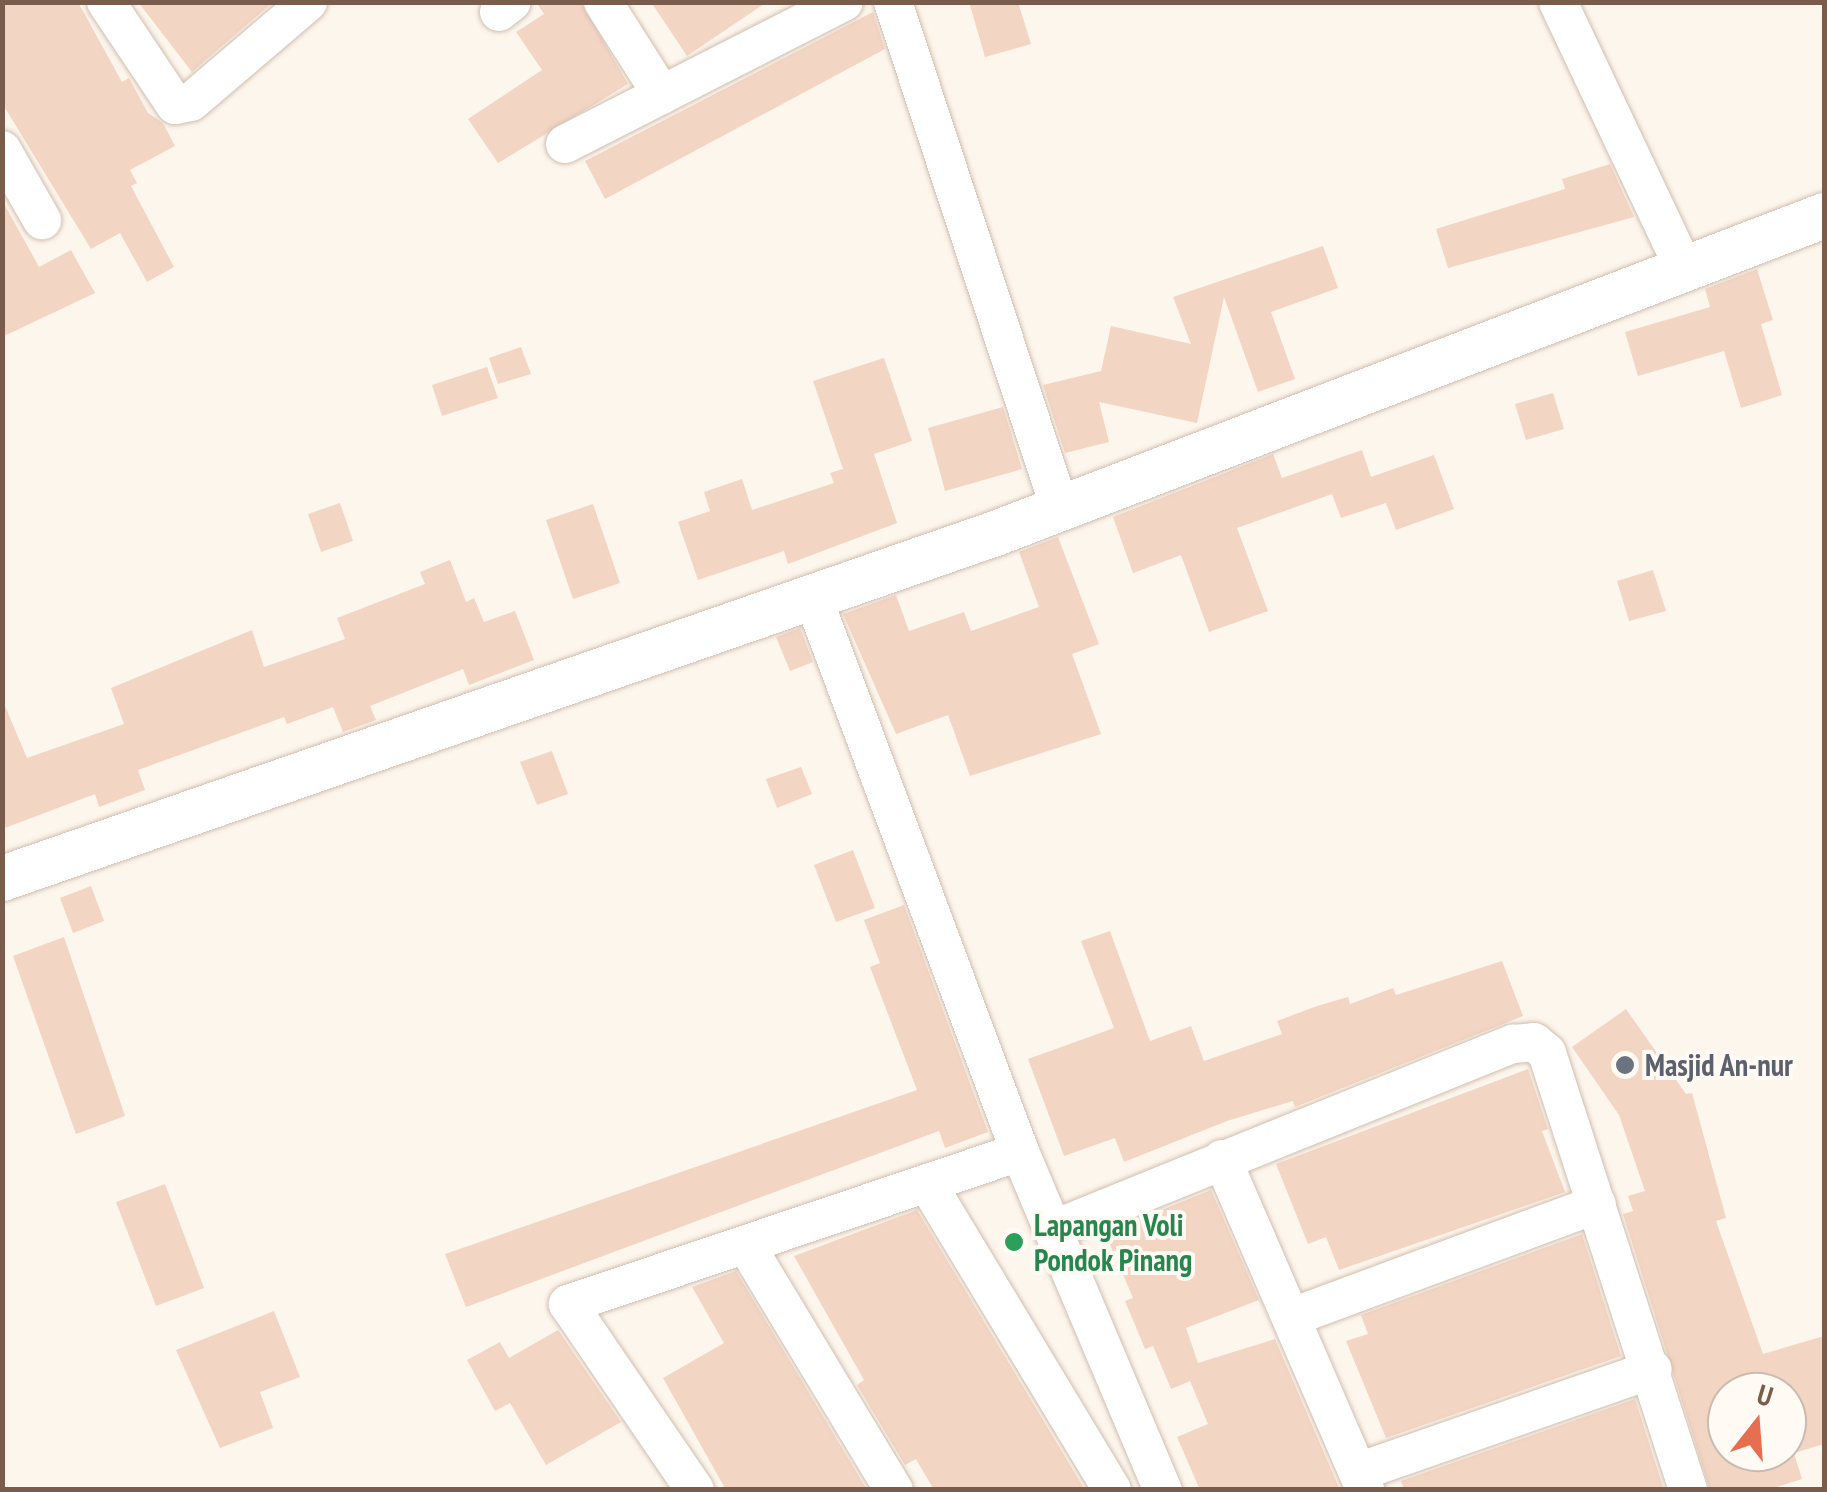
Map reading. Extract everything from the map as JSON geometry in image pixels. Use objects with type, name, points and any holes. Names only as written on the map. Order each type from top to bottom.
[{"type":"street","points":[[106,2],[175,105],[192,102],[308,2]]},
{"type":"street","points":[[603,2],[662,95]]},
{"type":"street","points":[[565,144],[662,95],[784,15],[844,2]]},
{"type":"street","points":[[893,2],[1060,509]]},
{"type":"street","points":[[1558,2],[1683,267]]},
{"type":"street","points":[[2,150],[42,220]]},
{"type":"street","points":[[2,878],[1060,509],[1824,215]]},
{"type":"street","points":[[812,595],[1020,1152],[1163,1490]]},
{"type":"street","points":[[1054,1229],[1222,1158],[1513,1044],[1534,1042],[1548,1053],[1653,1369],[1688,1490]]},
{"type":"street","points":[[695,1490],[568,1304],[1020,1152]]},
{"type":"street","points":[[1222,1158],[1362,1481],[1653,1369]]},
{"type":"street","points":[[928,1184],[1112,1490]]},
{"type":"street","points":[[1292,1317],[1598,1204]]},
{"type":"street","points":[[746,1245],[894,1490]]},
{"type":"building","points":[[2,2],[78,2],[122,82],[129,78],[148,113],[163,123],[175,146],[130,170],[137,183],[131,186],[174,267],[147,282],[120,233],[91,249],[2,103]]},
{"type":"building","points":[[138,2],[273,2],[192,72]]},
{"type":"building","points":[[536,2],[581,2],[628,84],[498,163],[468,119],[542,70],[516,32],[544,14]]},
{"type":"building","points":[[651,2],[767,2],[687,56]]},
{"type":"building","points":[[969,2],[1018,2],[1031,44],[985,57]]},
{"type":"building","points":[[873,12],[885,49],[605,199],[585,161]]},
{"type":"building","points":[[1610,164],[1634,217],[1448,268],[1436,229],[1565,189],[1562,179]]},
{"type":"building","points":[[2,200],[39,267],[71,250],[95,293],[2,337]]},
{"type":"building","points":[[1323,246],[1338,288],[1271,312],[1295,379],[1258,392],[1224,297],[1197,423],[1099,402],[1109,442],[1065,453],[1043,385],[1101,371],[1111,326],[1191,344],[1173,297]]},
{"type":"building","points":[[1757,269],[1773,320],[1761,324],[1782,395],[1741,408],[1724,351],[1638,376],[1625,332],[1710,307],[1705,289]]},
{"type":"building","points":[[521,347],[531,374],[498,384],[489,358]]},
{"type":"building","points":[[884,358],[912,441],[874,454],[897,523],[788,564],[784,551],[698,580],[678,522],[710,511],[704,492],[742,479],[752,510],[834,483],[830,473],[843,469],[813,381]]},
{"type":"building","points":[[487,367],[498,398],[442,416],[432,385]]},
{"type":"building","points":[[1553,393],[1564,429],[1526,440],[1515,404]]},
{"type":"building","points":[[1003,407],[1022,469],[945,491],[928,428]]},
{"type":"building","points":[[1362,450],[1371,477],[1434,455],[1454,509],[1396,530],[1386,503],[1341,518],[1332,494],[1237,528],[1268,611],[1209,632],[1181,555],[1133,573],[1113,517],[1273,454],[1282,478]]},
{"type":"building","points":[[340,503],[353,541],[321,552],[308,514]]},
{"type":"building","points":[[593,504],[620,583],[573,599],[546,520]]},
{"type":"building","points":[[1058,537],[1099,644],[1072,654],[1101,734],[970,776],[948,715],[896,734],[843,614],[896,595],[909,631],[964,612],[971,631],[1039,607],[1019,552]]},
{"type":"building","points":[[450,560],[466,602],[474,598],[484,622],[515,611],[534,660],[469,685],[463,669],[370,706],[376,720],[343,732],[333,707],[287,724],[284,717],[138,770],[145,790],[99,807],[95,794],[2,829],[2,699],[27,758],[124,724],[111,688],[252,630],[264,667],[345,639],[337,618],[425,584],[420,572]]},
{"type":"building","points":[[1653,570],[1666,611],[1629,621],[1617,581]]},
{"type":"building","points":[[800,628],[813,662],[790,671],[776,637]]},
{"type":"building","points":[[552,751],[568,794],[537,805],[520,762]]},
{"type":"building","points":[[801,767],[812,794],[777,808],[766,779]]},
{"type":"building","points":[[853,850],[875,908],[836,922],[814,865]]},
{"type":"building","points":[[91,886],[104,921],[73,933],[60,898]]},
{"type":"building","points":[[904,905],[988,1132],[945,1148],[939,1131],[466,1307],[445,1254],[917,1090],[870,967],[880,963],[864,920]]},
{"type":"building","points":[[1110,931],[1150,1041],[1191,1026],[1204,1061],[1282,1034],[1277,1021],[1317,1006],[1348,997],[1350,1004],[1393,988],[1396,995],[1502,961],[1523,1016],[1295,1107],[1293,1101],[1227,1121],[1124,1162],[1115,1138],[1064,1156],[1028,1059],[1114,1028],[1081,941]]},
{"type":"building","points":[[64,937],[125,1116],[76,1134],[13,956]]},
{"type":"building","points":[[1626,1009],[1686,1094],[1692,1093],[1726,1218],[1716,1221],[1763,1354],[1824,1336],[1824,1444],[1807,1449],[1807,1372],[1707,1372],[1707,1472],[1800,1472],[1802,1479],[1767,1490],[1710,1490],[1623,1214],[1633,1211],[1628,1196],[1645,1191],[1619,1115],[1572,1047]]},
{"type":"building","points":[[1528,1069],[1548,1129],[1542,1131],[1565,1192],[1339,1270],[1326,1237],[1308,1244],[1276,1164]]},
{"type":"building","points":[[165,1184],[204,1288],[156,1306],[116,1202]]},
{"type":"building","points":[[1211,1190],[1259,1300],[1186,1328],[1198,1363],[1275,1339],[1340,1490],[1200,1490],[1177,1437],[1208,1424],[1190,1381],[1171,1389],[1153,1346],[1145,1349],[1125,1301],[1133,1298],[1105,1233]]},
{"type":"building","points":[[917,1210],[1085,1490],[934,1490],[916,1459],[905,1465],[857,1385],[864,1380],[794,1256]]},
{"type":"building","points":[[1582,1234],[1621,1356],[1386,1438],[1346,1341],[1368,1334],[1361,1315]]},
{"type":"building","points":[[736,1271],[866,1488],[726,1490],[663,1378],[724,1343],[692,1287]]},
{"type":"building","points":[[274,1311],[300,1377],[260,1392],[273,1428],[220,1448],[176,1350]]},
{"type":"building","points":[[558,1330],[621,1422],[546,1465],[510,1403],[495,1411],[467,1360],[500,1342],[509,1358]]},
{"type":"building","points":[[1635,1399],[1664,1490],[1404,1490],[1401,1481]]},
{"type":"place","name":"Masjid An-nur","points":[[1625,1065]]},
{"type":"place","name":"Lapangan Voli Pondok Pinang","points":[[1014,1242]]}]
